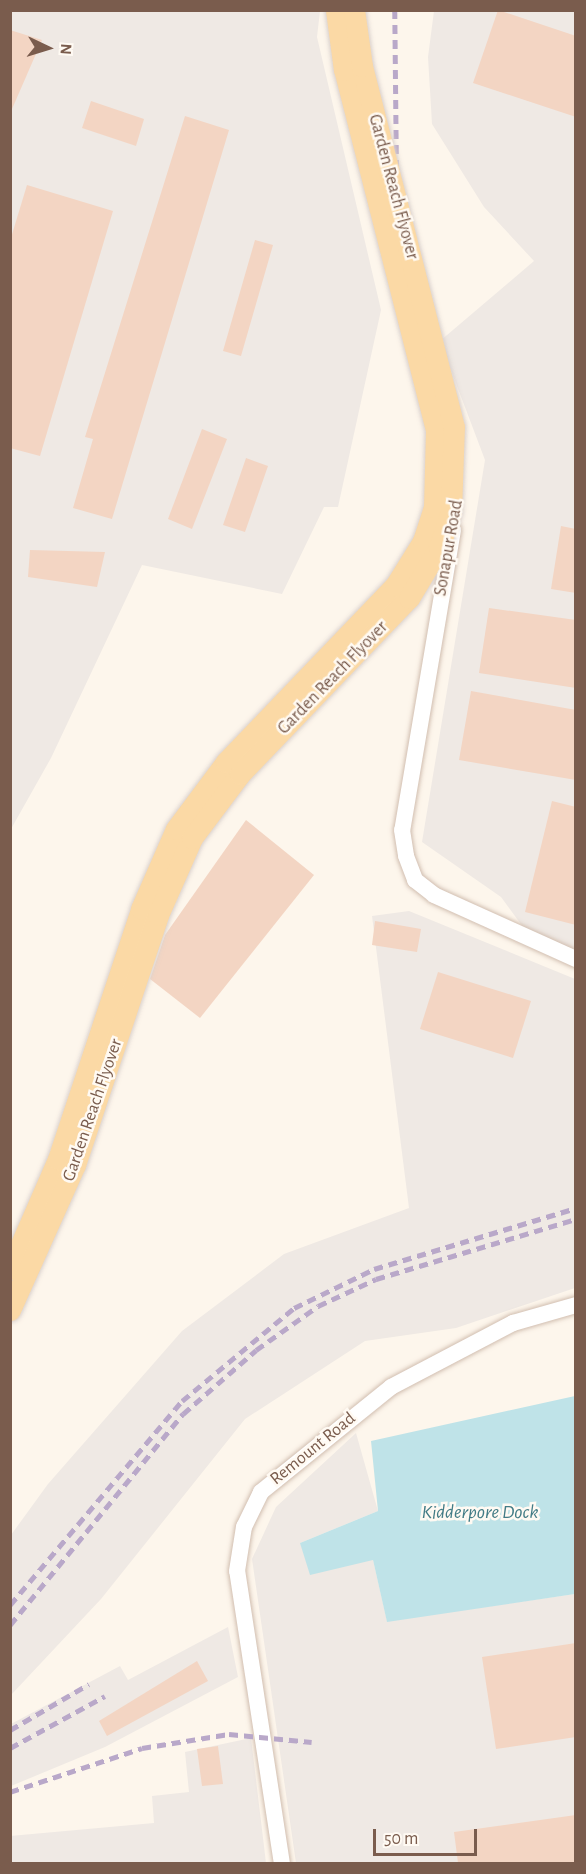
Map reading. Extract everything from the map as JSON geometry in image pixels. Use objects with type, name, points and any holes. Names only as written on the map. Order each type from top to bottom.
[{"type":"main road","name":"Garden Reach Flyover","points":[[10,1269],[58,1159],[141,909],[176,829],[226,762],[395,586],[419,549],[434,507],[436,430],[344,70],[339,10]]},
{"type":"main road","name":"Garden Reach Flyover","points":[[10,1310],[57,1212],[158,915],[192,838],[240,774],[409,598],[431,565],[452,511],[454,427],[362,66],[354,10]]},
{"type":"street","name":"Sonapur Road","points":[[339,10],[381,197],[455,452],[459,494],[402,830],[406,856],[415,880],[434,895],[576,959]]},
{"type":"street","name":"Remount Road","points":[[282,1863],[237,1571],[244,1527],[261,1492],[391,1387],[513,1323],[576,1305]]},
{"type":"shaded area","points":[[11,11],[320,11],[317,37],[381,310],[338,507],[324,507],[282,594],[142,565],[51,758],[11,829]]},
{"type":"shaded area","points":[[434,11],[575,11],[575,950],[528,934],[501,897],[422,842],[485,460],[440,341],[534,261],[484,207],[432,124],[428,57]]},
{"type":"shaded area","points":[[409,911],[575,979],[575,1288],[456,1328],[365,1341],[245,1419],[101,1599],[11,1695],[11,1535],[48,1484],[182,1331],[284,1254],[409,1208],[372,916]]},
{"type":"shaded area","points":[[356,1433],[378,1511],[300,1543],[373,1560],[387,1621],[575,1594],[575,1863],[296,1863],[252,1559],[276,1507]]},
{"type":"shaded area","points":[[228,1627],[238,1677],[105,1747],[11,1786],[11,1724],[120,1666],[128,1680]]},
{"type":"shaded area","points":[[251,1738],[266,1863],[11,1863],[10,1836],[154,1823],[152,1796],[189,1792],[185,1752]]},
{"type":"water","name":"Kidderpore Dock","points":[[575,1396],[575,1594],[387,1622],[373,1560],[310,1575],[300,1543],[378,1511],[371,1441]]},
{"type":"building","points":[[498,10],[576,36],[576,117],[473,83]]},
{"type":"building","points":[[10,30],[42,40],[12,109],[10,108]]},
{"type":"building","points":[[91,101],[144,119],[136,146],[82,128]]},
{"type":"building","points":[[185,116],[229,130],[112,519],[73,508],[93,439],[85,437]]},
{"type":"building","points":[[27,185],[113,211],[40,456],[10,448],[10,241]]},
{"type":"building","points":[[255,240],[273,245],[241,356],[223,351]]},
{"type":"building","points":[[202,429],[227,439],[192,529],[168,519]]},
{"type":"building","points":[[246,458],[268,466],[245,532],[223,525]]},
{"type":"building","points":[[561,526],[576,529],[576,593],[551,589]]},
{"type":"building","points":[[30,550],[105,552],[97,587],[28,577]]},
{"type":"building","points":[[489,608],[576,620],[576,688],[479,673]]},
{"type":"building","points":[[471,691],[576,710],[576,780],[459,760]]},
{"type":"building","points":[[552,801],[576,807],[576,925],[525,912]]},
{"type":"building","points":[[246,820],[314,875],[200,1018],[150,979],[165,935]]},
{"type":"building","points":[[375,921],[421,929],[417,952],[372,945]]},
{"type":"building","points":[[438,972],[531,1001],[513,1058],[420,1029]]},
{"type":"building","points":[[576,1643],[576,1737],[496,1749],[482,1657]]},
{"type":"building","points":[[197,1661],[208,1681],[107,1736],[99,1721]]},
{"type":"building","points":[[218,1746],[223,1784],[202,1786],[197,1749]]},
{"type":"building","points":[[576,1815],[576,1863],[458,1863],[454,1832]]},
{"type":"railway","points":[[395,10],[398,299]]},
{"type":"railway","points":[[10,1605],[182,1401],[294,1308],[374,1269],[576,1208]]},
{"type":"railway","points":[[10,1625],[183,1414],[256,1350],[318,1306],[376,1279],[576,1219]]},
{"type":"railway","points":[[10,1730],[89,1684]]},
{"type":"railway","points":[[10,1748],[105,1696]]},
{"type":"railway","points":[[10,1792],[142,1748],[229,1734],[312,1742]]}]
